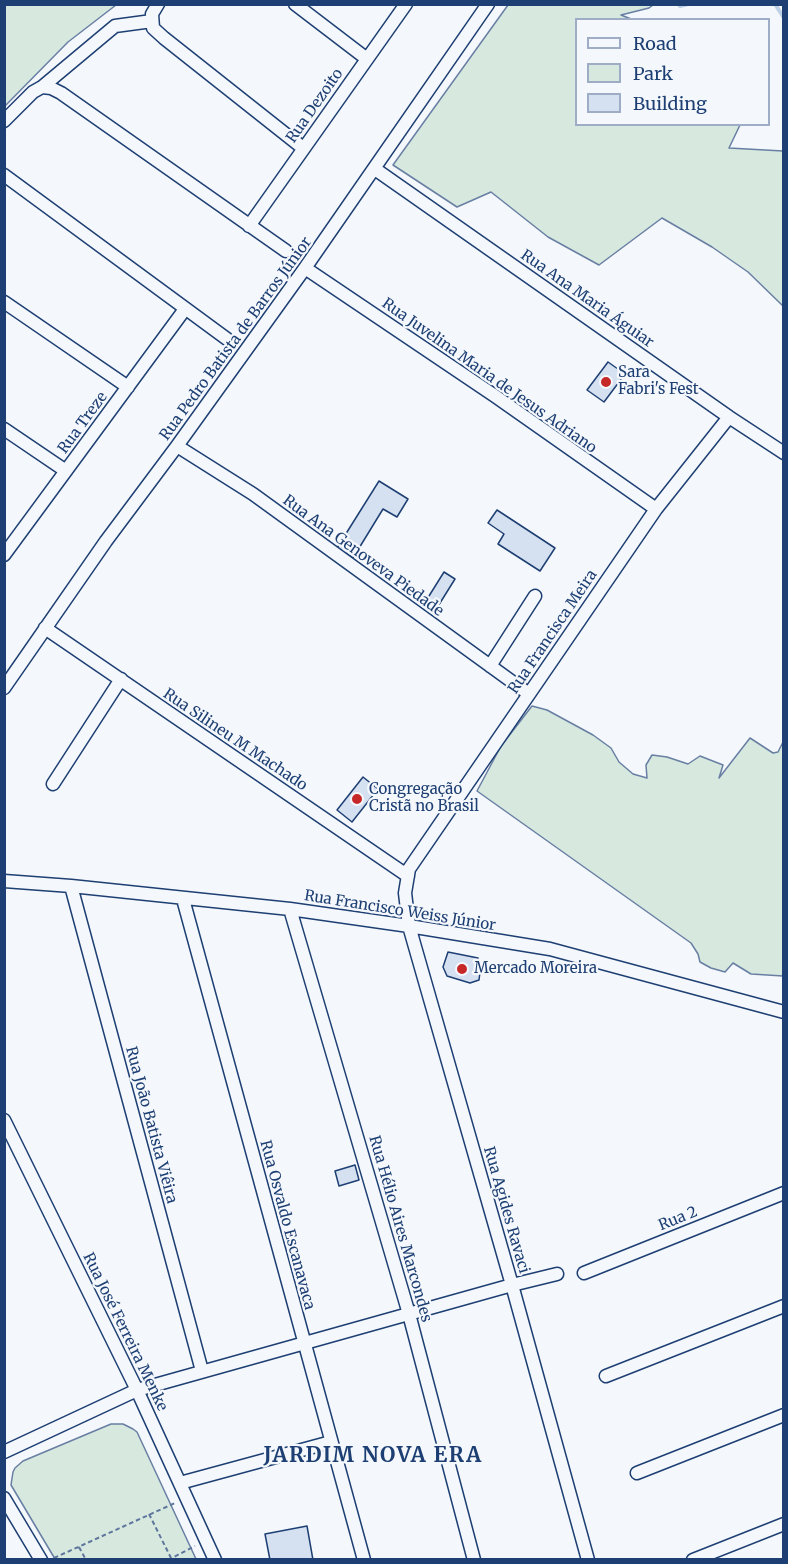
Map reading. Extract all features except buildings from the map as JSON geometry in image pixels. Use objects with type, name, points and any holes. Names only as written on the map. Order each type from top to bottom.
[{"type":"street","points":[[158,4],[152,14],[153,28],[303,148]]},
{"type":"street","points":[[295,4],[367,59]]},
{"type":"street","name":"Rua Dezoito","points":[[249,226],[406,4]]},
{"type":"street","name":"Rua Pedro Batista de Barros Júnior","points":[[4,688],[106,541],[305,268],[488,4]]},
{"type":"street","points":[[4,121],[33,92],[115,26],[152,21]]},
{"type":"street","points":[[42,87],[61,93],[286,251]]},
{"type":"street","name":"Rua Ana Maria Águiar","points":[[375,169],[783,453]]},
{"type":"street","points":[[4,175],[227,339]]},
{"type":"street","name":"Rua Juvelina Maria de Jesus Adriano","points":[[305,268],[495,396],[656,509]]},
{"type":"street","points":[[4,302],[128,387]]},
{"type":"street","name":"Rua Treze","points":[[4,555],[185,309]]},
{"type":"street","name":"Rua Francisca Meira","points":[[408,872],[656,509],[729,417]]},
{"type":"street","points":[[4,429],[66,471]]},
{"type":"street","name":"Rua Ana Genoveva Piedade","points":[[177,446],[254,494],[529,694]]},
{"type":"street","points":[[490,666],[535,596]]},
{"type":"street","name":"Rua Silineu M Machado","points":[[45,628],[408,872]]},
{"type":"street","points":[[53,784],[121,679]]},
{"type":"street","name":"Rua Agides Ravaci","points":[[408,872],[405,892],[409,926],[588,1560]]},
{"type":"street","name":"Rua Francisco Weiss Júnior","points":[[4,881],[290,909],[550,949],[783,1012]]},
{"type":"street","name":"Rua João Batista Viêira","points":[[71,886],[202,1371]]},
{"type":"street","name":"Rua Osvaldo Escanavaca","points":[[183,899],[364,1560]]},
{"type":"street","name":"Rua Hélio Aires Marcondes","points":[[290,909],[409,1314],[474,1560]]},
{"type":"street","name":"Rua José Ferreira Menke","points":[[4,1120],[137,1390],[215,1560]]},
{"type":"street","name":"Rua 2","points":[[584,1273],[783,1193]]},
{"type":"street","points":[[4,1452],[137,1390],[557,1274]]},
{"type":"street","points":[[606,1376],[783,1306]]},
{"type":"street","points":[[637,1473],[783,1415]]},
{"type":"street","points":[[180,1483],[331,1443]]},
{"type":"street","points":[[4,1498],[41,1560]]},
{"type":"street","points":[[693,1560],[783,1524]]},
{"type":"path","points":[[52,1560],[186,1497]]},
{"type":"path","points":[[149,1514],[169,1559],[206,1541]]},
{"type":"path","points":[[79,1547],[86,1560]]},
{"type":"green space","points":[[5,4],[116,5],[68,42],[5,106]]},
{"type":"green space","points":[[508,5],[653,5],[621,15],[628,18],[575,18],[575,126],[740,126],[729,148],[783,151],[783,306],[748,272],[712,247],[662,218],[599,265],[548,237],[491,192],[457,207],[393,165]]},
{"type":"green space","points":[[532,706],[547,710],[593,735],[611,748],[619,762],[633,774],[647,778],[646,765],[652,755],[688,764],[700,756],[723,765],[719,778],[750,738],[773,753],[778,752],[783,742],[783,976],[751,974],[733,963],[725,972],[700,962],[691,943],[477,791],[501,746]]},
{"type":"green space","points":[[111,1424],[123,1424],[137,1432],[196,1559],[55,1559],[11,1485],[13,1472],[23,1461]]},
{"type":"waterway","points":[[679,4],[680,6],[688,4]]},
{"type":"waterway","points":[[775,4],[784,18]]},
{"type":"place","name":"Sara Fabri's Fest","points":[[606,382]]},
{"type":"place","name":"Congregação Cristã no Brasil","points":[[357,799]]},
{"type":"place","name":"Mercado Moreira","points":[[462,969]]},
{"type":"district","name":"JARDIM NOVA ERA","points":[[373,1456]]}]
